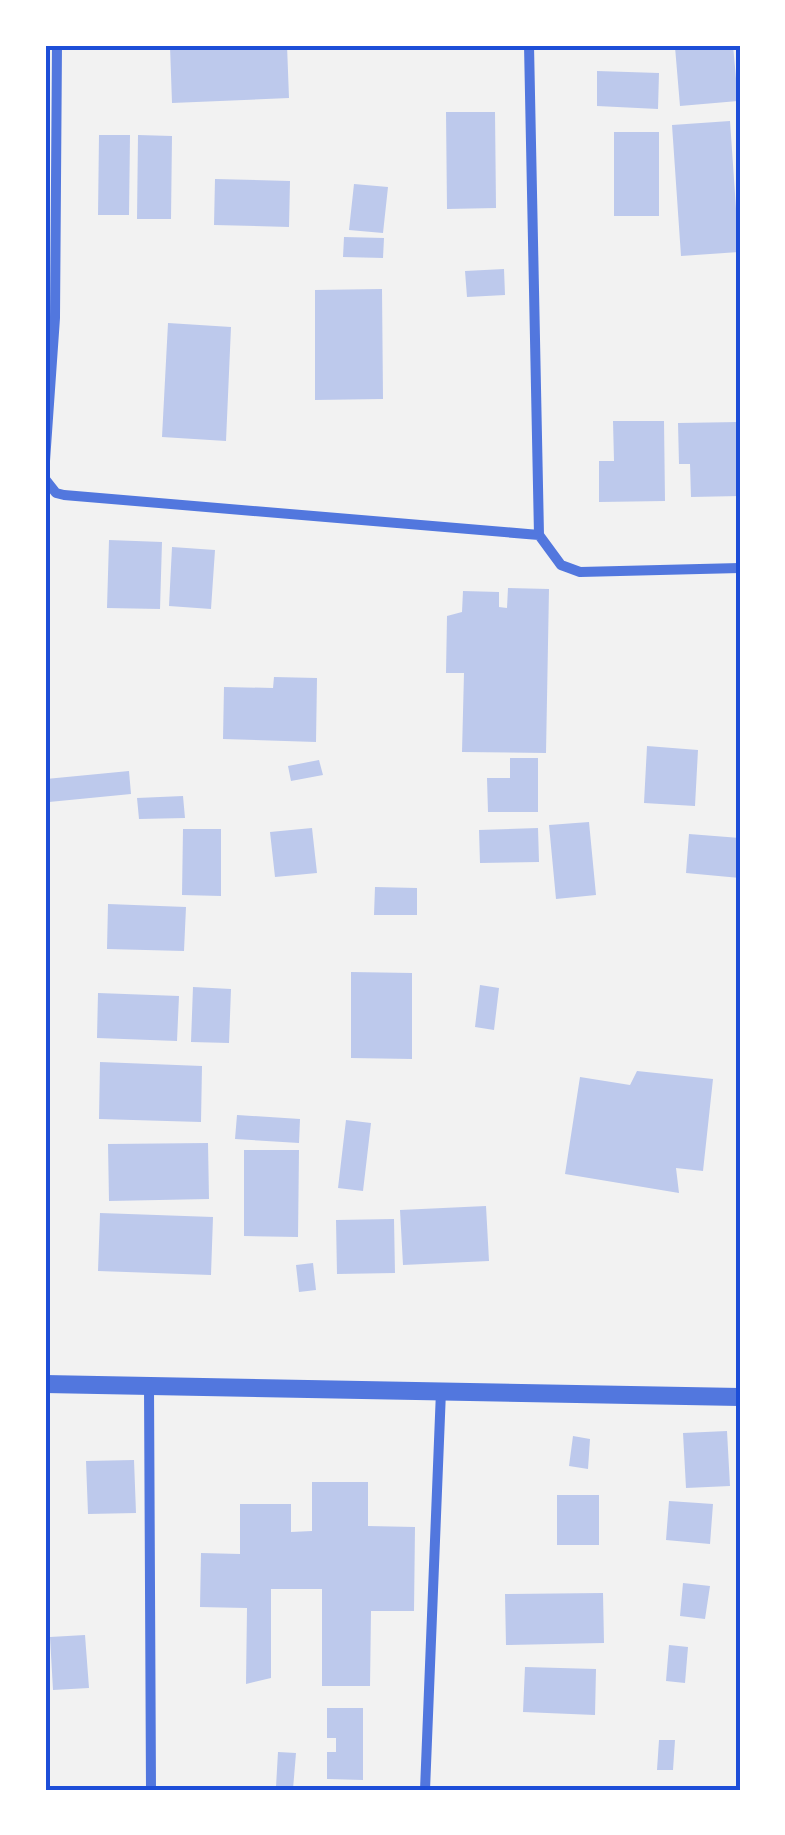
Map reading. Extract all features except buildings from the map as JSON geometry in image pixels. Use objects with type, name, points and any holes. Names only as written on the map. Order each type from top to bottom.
[{"type":"street","points":[[45,461],[54,318],[58,45]]},
{"type":"street","points":[[529,45],[539,535],[561,566],[580,572],[740,568]]},
{"type":"street","points":[[45,478],[56,493],[64,494],[539,535]]},
{"type":"street","points":[[45,1384],[740,1397]]},
{"type":"street","points":[[149,1388],[151,1790]]},
{"type":"street","points":[[425,1790],[442,1391]]}]
